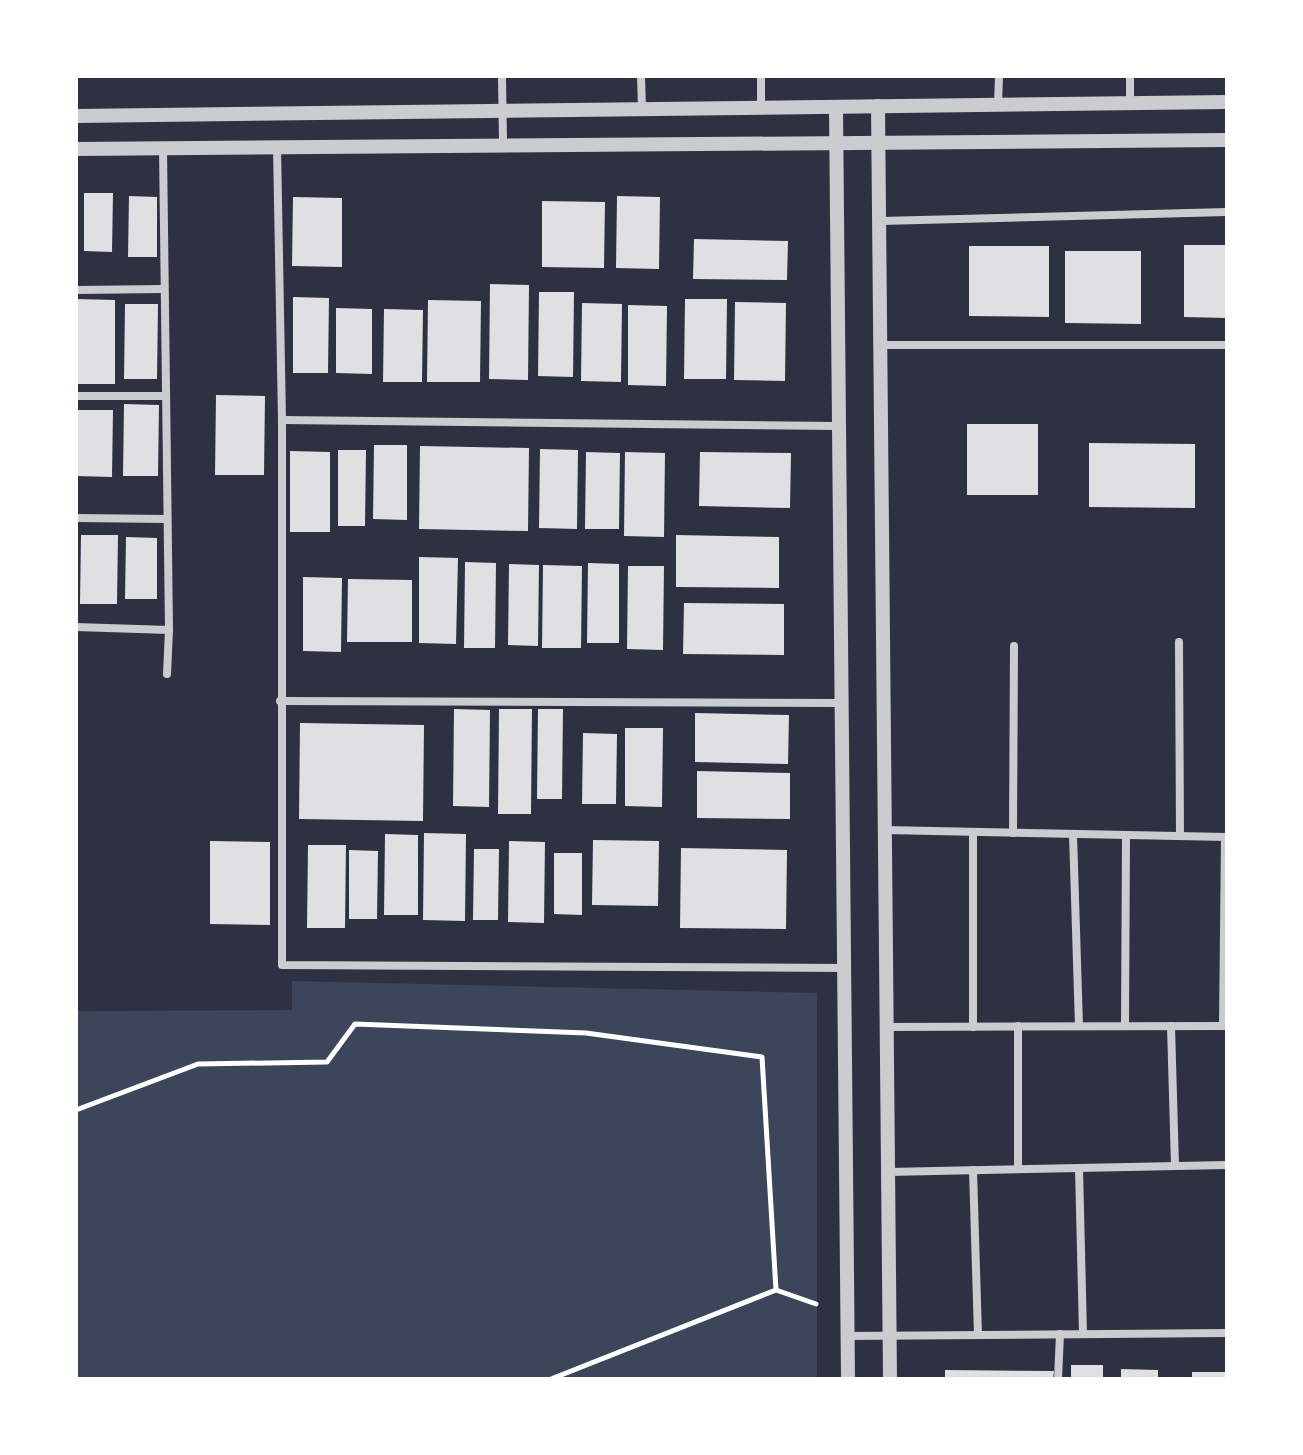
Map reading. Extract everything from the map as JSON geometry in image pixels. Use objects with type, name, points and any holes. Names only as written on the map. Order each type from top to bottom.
[{"type":"street","points":[[502,76],[503,145]]},
{"type":"street","points":[[641,76],[642,109]]},
{"type":"street","points":[[761,76],[761,107]]},
{"type":"street","points":[[998,104],[999,76]]},
{"type":"street","points":[[1130,76],[1130,103]]},
{"type":"street","points":[[76,116],[1227,102]]},
{"type":"street","points":[[878,106],[890,1379]]},
{"type":"street","points":[[836,107],[848,1379]]},
{"type":"street","points":[[76,149],[1227,140]]},
{"type":"street","points":[[277,147],[282,420],[282,965],[844,968]]},
{"type":"street","points":[[163,148],[167,674]]},
{"type":"street","points":[[881,221],[1227,212]]},
{"type":"street","points":[[76,290],[164,289]]},
{"type":"street","points":[[880,345],[1227,345]]},
{"type":"street","points":[[76,396],[166,396]]},
{"type":"street","points":[[282,420],[839,426]]},
{"type":"street","points":[[76,518],[167,519]]},
{"type":"street","points":[[76,627],[169,630]]},
{"type":"street","points":[[1179,642],[1180,836]]},
{"type":"street","points":[[1013,833],[1014,646]]},
{"type":"street","points":[[280,701],[841,703]]},
{"type":"street","points":[[885,830],[1226,837],[1225,1026],[887,1027]]},
{"type":"street","points":[[973,832],[973,1027]]},
{"type":"street","points":[[1073,834],[1079,1026]]},
{"type":"street","points":[[1125,1026],[1126,835]]},
{"type":"street","points":[[1018,1026],[1018,1169]]},
{"type":"street","points":[[1171,1026],[1175,1166]]},
{"type":"street","points":[[888,1172],[1227,1165]]},
{"type":"street","points":[[1079,1168],[1083,1334]]},
{"type":"street","points":[[973,1170],[978,1335]]},
{"type":"street","points":[[847,1336],[1227,1333]]},
{"type":"street","points":[[1058,1379],[1060,1334]]},
{"type":"path","points":[[76,1110],[198,1064],[327,1062],[355,1024],[586,1033],[762,1057],[776,1290]]},
{"type":"path","points":[[551,1379],[776,1290],[816,1304]]},
{"type":"shaded area","points":[[292,981],[817,993],[817,1379],[76,1379],[76,1011],[292,1010]]},
{"type":"building","points":[[84,193],[113,193],[112,252],[84,251]]},
{"type":"building","points":[[129,196],[157,197],[157,257],[128,257]]},
{"type":"building","points":[[617,196],[660,197],[659,269],[616,268]]},
{"type":"building","points":[[293,197],[342,198],[342,267],[292,266]]},
{"type":"building","points":[[542,201],[605,202],[604,268],[542,267]]},
{"type":"building","points":[[694,239],[788,241],[787,280],[693,279]]},
{"type":"building","points":[[1184,245],[1227,245],[1227,318],[1184,317]]},
{"type":"building","points":[[969,246],[1049,246],[1049,317],[969,316]]},
{"type":"building","points":[[1065,251],[1141,251],[1141,324],[1065,323]]},
{"type":"building","points":[[490,284],[529,285],[528,380],[489,379]]},
{"type":"building","points":[[539,292],[574,292],[573,377],[538,376]]},
{"type":"building","points":[[293,297],[329,298],[328,373],[293,373]]},
{"type":"building","points":[[76,299],[115,300],[115,384],[76,384]]},
{"type":"building","points":[[685,299],[727,299],[726,379],[684,379]]},
{"type":"building","points":[[428,300],[481,301],[480,382],[427,382]]},
{"type":"building","points":[[735,302],[786,303],[785,381],[734,380]]},
{"type":"building","points":[[582,303],[622,304],[621,382],[581,381]]},
{"type":"building","points":[[125,304],[158,304],[157,379],[124,379]]},
{"type":"building","points":[[628,305],[667,306],[666,386],[628,385]]},
{"type":"building","points":[[336,308],[372,309],[372,374],[336,373]]},
{"type":"building","points":[[384,309],[423,310],[422,382],[383,382]]},
{"type":"building","points":[[216,395],[265,396],[264,475],[215,475]]},
{"type":"building","points":[[124,404],[159,405],[158,476],[123,476]]},
{"type":"building","points":[[76,410],[113,410],[112,477],[76,476]]},
{"type":"building","points":[[967,424],[1038,424],[1038,495],[967,495]]},
{"type":"building","points":[[1089,443],[1195,444],[1195,508],[1089,507]]},
{"type":"building","points":[[374,445],[407,445],[407,520],[373,519]]},
{"type":"building","points":[[420,446],[529,448],[528,531],[419,529]]},
{"type":"building","points":[[540,449],[578,450],[577,529],[539,528]]},
{"type":"building","points":[[338,450],[366,450],[365,526],[338,526]]},
{"type":"building","points":[[290,451],[330,452],[330,532],[290,532]]},
{"type":"building","points":[[586,452],[620,453],[619,529],[585,529]]},
{"type":"building","points":[[625,452],[665,453],[664,537],[624,536]]},
{"type":"building","points":[[700,452],[791,453],[790,508],[699,506]]},
{"type":"building","points":[[81,535],[118,535],[117,604],[80,604]]},
{"type":"building","points":[[676,535],[779,537],[779,588],[676,587]]},
{"type":"building","points":[[126,537],[157,538],[157,599],[125,599]]},
{"type":"building","points":[[419,557],[458,558],[456,644],[419,643]]},
{"type":"building","points":[[465,562],[496,563],[495,648],[464,648]]},
{"type":"building","points":[[588,563],[619,564],[619,643],[587,643]]},
{"type":"building","points":[[509,564],[539,565],[538,646],[508,645]]},
{"type":"building","points":[[543,565],[582,566],[581,648],[542,648]]},
{"type":"building","points":[[628,566],[664,566],[663,650],[627,649]]},
{"type":"building","points":[[303,577],[342,578],[341,652],[303,651]]},
{"type":"building","points":[[348,579],[412,580],[412,642],[347,642]]},
{"type":"building","points":[[684,603],[784,604],[784,655],[683,654]]},
{"type":"building","points":[[454,709],[490,710],[489,807],[453,806]]},
{"type":"building","points":[[499,709],[532,709],[531,814],[498,814]]},
{"type":"building","points":[[538,709],[563,709],[562,799],[537,799]]},
{"type":"building","points":[[695,713],[789,715],[788,764],[695,762]]},
{"type":"building","points":[[300,723],[424,725],[423,821],[299,819]]},
{"type":"building","points":[[625,728],[663,728],[662,807],[625,806]]},
{"type":"building","points":[[583,733],[617,734],[616,804],[582,804]]},
{"type":"building","points":[[697,771],[790,773],[790,819],[697,818]]},
{"type":"building","points":[[424,833],[466,834],[465,921],[423,920]]},
{"type":"building","points":[[385,834],[418,835],[418,915],[384,915]]},
{"type":"building","points":[[593,840],[659,841],[658,906],[592,905]]},
{"type":"building","points":[[210,841],[270,842],[270,925],[210,924]]},
{"type":"building","points":[[509,841],[545,842],[544,923],[508,922]]},
{"type":"building","points":[[308,845],[346,845],[345,928],[307,928]]},
{"type":"building","points":[[681,848],[787,850],[786,929],[680,928]]},
{"type":"building","points":[[474,849],[499,849],[498,920],[473,920]]},
{"type":"building","points":[[349,850],[378,851],[377,919],[349,919]]},
{"type":"building","points":[[554,853],[582,853],[582,915],[554,914]]},
{"type":"building","points":[[1071,1365],[1103,1365],[1103,1379],[1071,1379]]},
{"type":"building","points":[[1121,1369],[1158,1370],[1158,1379],[1121,1379]]},
{"type":"building","points":[[945,1370],[1054,1371],[1053,1379],[945,1379]]},
{"type":"building","points":[[1192,1372],[1225,1372],[1225,1379],[1192,1379]]}]
